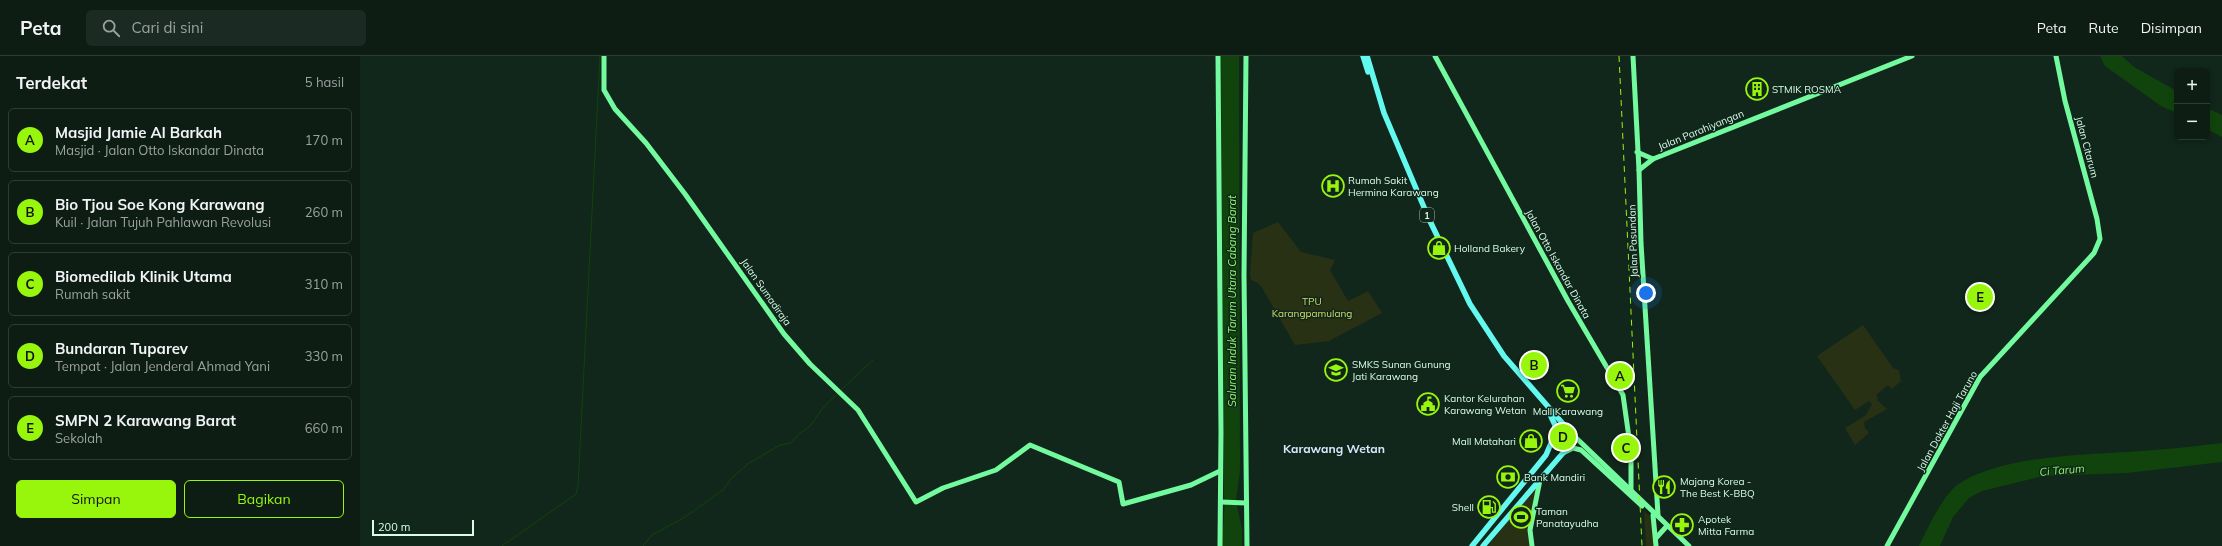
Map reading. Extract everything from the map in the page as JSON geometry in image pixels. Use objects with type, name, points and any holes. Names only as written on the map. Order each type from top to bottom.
[{"type":"main road","name":"1","points":[[1363,56],[1370,80],[1375,87]]},
{"type":"main road","name":"1","points":[[1367,56],[1375,87],[1400,151],[1455,276],[1484,328],[1504,356],[1571,433]]},
{"type":"main road","name":"1","points":[[1504,356],[1505,360],[1545,406],[1553,420],[1556,432]]},
{"type":"main road","points":[[1472,546],[1546,455],[1559,426],[1564,425]]},
{"type":"main road","points":[[1556,432],[1555,439],[1558,444],[1570,447]]},
{"type":"main road","points":[[1483,546],[1540,479],[1570,447],[1571,433]]},
{"type":"street","name":"Jalan Sumadiraja","points":[[604,56],[602,83],[604,90],[615,109],[646,143],[706,222],[773,320],[799,353],[858,410],[916,502],[943,488],[996,470],[1030,445],[1119,482],[1123,504],[1191,485],[1220,471]]},
{"type":"street","points":[[1218,56],[1220,471],[1222,502],[1220,546]]},
{"type":"street","points":[[1246,56],[1244,275],[1247,546]]},
{"type":"street","name":"Jalan Otto Iskandar Dinata","points":[[1435,56],[1568,301],[1623,395],[1631,452],[1631,490]]},
{"type":"street","name":"Jalan Pasundan","points":[[1633,56],[1637,152],[1640,170],[1641,242],[1655,497],[1656,546]]},
{"type":"street","name":"Jalan Parahiyangan","points":[[1640,170],[1653,159],[1912,56]]},
{"type":"street","name":"Jalan Citarum","points":[[2056,56],[2064,95],[2097,219],[2100,243]]},
{"type":"street","name":"Jalan Parahiyangan","points":[[1637,152],[1653,159]]},
{"type":"street","name":"Jalan Dokter Haji Taruno","points":[[1887,546],[1980,377],[2094,253],[2100,243]]},
{"type":"street","points":[[1571,433],[1631,490],[1666,527],[1672,530]]},
{"type":"street","points":[[1570,447],[1581,450],[1586,454],[1689,546]]},
{"type":"street","points":[[1532,546],[1530,530],[1540,479]]},
{"type":"street","points":[[1646,505],[1652,504],[1655,497]]},
{"type":"street","points":[[1222,502],[1246,503]]},
{"type":"street","points":[[1656,538],[1666,527]]},
{"type":"green space","name":"TPU Karangpamulang","points":[[1278,222],[1301,252],[1335,260],[1330,270],[1348,301],[1368,291],[1382,313],[1329,341],[1295,345],[1261,286],[1251,280],[1250,274],[1253,233]]},
{"type":"green space","points":[[1863,325],[1893,368],[1899,370],[1901,381],[1892,389],[1888,385],[1876,395],[1878,398],[1877,400],[1887,409],[1864,422],[1865,428],[1869,433],[1855,445],[1845,428],[1866,415],[1872,404],[1869,401],[1855,410],[1817,356]]},
{"type":"green space","points":[[1561,429],[1565,429],[1569,435],[1565,441],[1561,441],[1557,437],[1557,433]]},
{"type":"green space","name":"Taman Panatayudha","points":[[1534,488],[1538,490],[1528,528],[1529,546],[1488,546]]},
{"type":"green space","points":[[1644,512],[1651,517],[1654,546],[1646,546]]},
{"type":"water","name":"Saluran Induk Tarum Utara Cabang Barat","points":[[1221,56],[1239,56],[1240,471],[1236,501],[1242,529],[1242,546],[1221,546],[1225,505]]},
{"type":"water","points":[[2100,56],[2122,56],[2134,67],[2174,89],[2174,112],[2161,106],[2105,66]]},
{"type":"water","points":[[2210,109],[2222,115],[2222,137],[2210,131]]},
{"type":"water","name":"Ci Tarum","points":[[2222,443],[2222,462],[2127,473],[2043,476],[1982,491],[1969,498],[1953,517],[1940,546],[1919,546],[1936,512],[1954,488],[1960,483],[1978,474],[1998,467],[2042,458]]},
{"type":"waterway","points":[[502,546],[576,494],[578,486],[600,56]]},
{"type":"waterway","points":[[840,391],[873,360]]},
{"type":"waterway","points":[[643,546],[652,535],[685,517],[723,490],[731,479],[749,463],[780,445],[791,443],[799,434],[811,425],[822,409],[838,393]]},
{"type":"railway","points":[[1619,56],[1642,546]]},
{"type":"place","name":"STMIK ROSMA","points":[[1757,89]]},
{"type":"place","name":"Rumah Sakit Hermina Karawang","points":[[1333,186]]},
{"type":"place","name":"Holland Bakery","points":[[1439,248]]},
{"type":"place","name":"SMPN 2 Karawang Barat","points":[[1980,297]]},
{"type":"place","name":"Bio Tjou Soe Kong Karawang","points":[[1534,365]]},
{"type":"place","name":"SMKS Sunan Gunung Jati Karawang","points":[[1336,370]]},
{"type":"place","name":"Masjid Jamie Al Barkah","points":[[1620,376]]},
{"type":"place","name":"Mall Karawang","points":[[1568,391]]},
{"type":"place","name":"Kantor Kelurahan Karawang Wetan","points":[[1428,404]]},
{"type":"place","name":"Bundaran Tuparev","points":[[1563,437]]},
{"type":"place","name":"Mall Matahari","points":[[1531,441]]},
{"type":"place","name":"Biomedilab Klinik Utama","points":[[1626,448]]},
{"type":"place","name":"Bank Mandiri","points":[[1508,477]]},
{"type":"place","name":"Majang Korea - The Best K-BBQ","points":[[1664,487]]},
{"type":"place","name":"Shell","points":[[1489,507]]},
{"type":"place","name":"Taman Panatayudha","points":[[1521,517]]},
{"type":"place","name":"Apotek Mitta Farma","points":[[1682,525]]},
{"type":"district","name":"Karawang Wetan","points":[[1334,448]]}]
